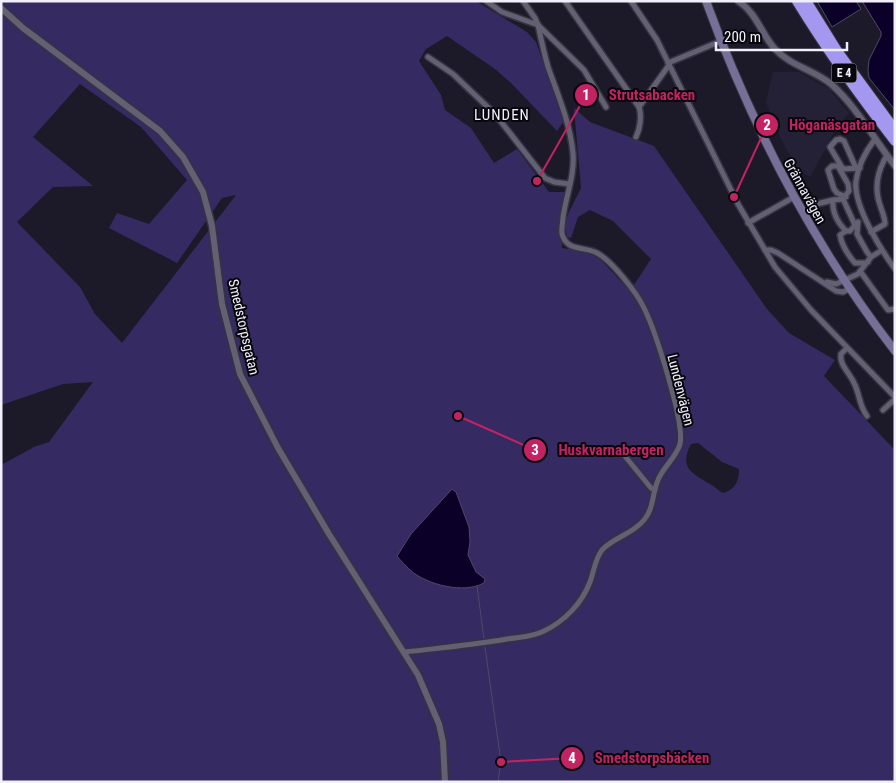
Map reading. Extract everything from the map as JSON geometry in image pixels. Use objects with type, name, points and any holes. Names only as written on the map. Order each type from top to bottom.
[{"type":"highway","name":"E 4","points":[[797,1],[836,62],[895,141]]},
{"type":"highway","name":"E 4","points":[[806,1],[837,51],[895,130]]},
{"type":"main road","name":"Grännavägen","points":[[706,1],[758,126],[794,197],[843,281],[895,351]]},
{"type":"street","points":[[486,1],[502,12],[538,25]]},
{"type":"street","points":[[523,1],[538,25],[584,70],[606,107]]},
{"type":"street","points":[[565,1],[639,107],[641,113],[636,137]]},
{"type":"street","points":[[631,1],[657,40],[748,223],[775,267],[794,291],[895,398],[883,410]]},
{"type":"street","points":[[738,1],[755,17],[776,50],[795,64],[830,83],[847,102],[895,166]]},
{"type":"street","name":"Smedstorpsgatan","points":[[1,8],[23,28],[160,131],[177,149],[190,168],[202,192],[212,226],[222,304],[240,374],[274,440],[329,534],[418,676],[438,724],[443,742],[445,782]]},
{"type":"street","name":"Lundenvägen","points":[[404,652],[534,635],[553,626],[581,600],[602,551],[612,541],[635,528],[643,521],[651,508],[660,476],[676,454],[681,437],[663,360],[646,311],[637,295],[603,256],[588,249],[573,247],[565,240],[562,229],[573,165],[571,138],[538,25]]},
{"type":"street","points":[[639,107],[669,64],[721,40]]},
{"type":"street","points":[[428,57],[453,74],[495,114],[545,178],[554,182],[569,184]]},
{"type":"street","points":[[875,139],[864,154],[858,168],[857,195],[871,232],[895,269]]},
{"type":"street","points":[[836,140],[844,141],[858,168],[843,169],[830,147],[836,140]]},
{"type":"street","points":[[871,232],[885,224],[884,214],[877,195],[877,188],[878,174],[887,155]]},
{"type":"street","points":[[845,197],[849,190],[848,184],[838,166],[832,166],[828,170],[832,185],[837,193],[845,197],[856,223],[857,234],[870,259]]},
{"type":"street","points":[[817,204],[857,195]]},
{"type":"street","points":[[748,223],[794,197]]},
{"type":"street","points":[[833,200],[836,216],[846,231]]},
{"type":"street","points":[[864,215],[850,231],[840,235],[846,252],[855,263],[865,263],[882,250]]},
{"type":"street","points":[[765,250],[778,253],[839,292],[850,289]]},
{"type":"street","points":[[820,279],[836,284],[860,271],[870,259]]},
{"type":"street","points":[[860,271],[888,310],[895,308]]},
{"type":"street","points":[[847,348],[841,354],[841,361],[854,381],[860,406],[867,416]]},
{"type":"street","points":[[624,455],[651,488],[655,490]]},
{"type":"shaded area","points":[[1,1],[476,1],[527,32],[536,42],[564,121],[557,131],[495,69],[447,36],[426,49],[419,61],[441,95],[445,110],[471,128],[494,163],[517,149],[549,192],[564,192],[562,248],[583,251],[599,258],[630,291],[651,259],[613,221],[590,210],[578,217],[571,238],[567,237],[565,226],[568,214],[581,188],[574,108],[590,122],[654,146],[767,309],[789,333],[835,360],[824,376],[895,450],[895,782],[1,782],[1,465],[34,447],[49,442],[93,382],[63,384],[1,405]],"holes":[[[80,84],[141,127],[187,180],[149,224],[117,213],[109,228],[177,263],[222,198],[236,195],[122,343],[95,314],[80,287],[17,222],[53,187],[93,186],[33,137]],[[698,443],[722,462],[739,469],[737,481],[731,490],[723,493],[692,473],[686,458],[691,444]]]},
{"type":"shaded area","points":[[817,1],[856,1],[861,9],[832,27]]},
{"type":"shaded area","points":[[862,1],[895,1],[895,110],[869,78],[869,60],[881,36],[881,32]]},
{"type":"shaded area","points":[[773,72],[799,72],[829,89],[849,113],[838,125],[810,177],[798,170],[781,139],[766,102]]},
{"type":"shaded area","points":[[452,489],[456,492],[469,527],[470,542],[468,555],[476,572],[485,579],[484,583],[466,588],[436,584],[426,580],[410,570],[397,556],[411,534]]},
{"type":"waterway","points":[[477,586],[484,639]]},
{"type":"waterway","points":[[485,647],[501,762],[498,782]]},
{"type":"place","name":"Strutsabacken","points":[[537,181]]},
{"type":"place","name":"Höganäsgatan","points":[[734,197]]},
{"type":"place","name":"Huskvarnabergen","points":[[458,416]]},
{"type":"place","name":"Smedstorpsbäcken","points":[[501,762]]},
{"type":"district","name":"LUNDEN","points":[[502,115]]}]
